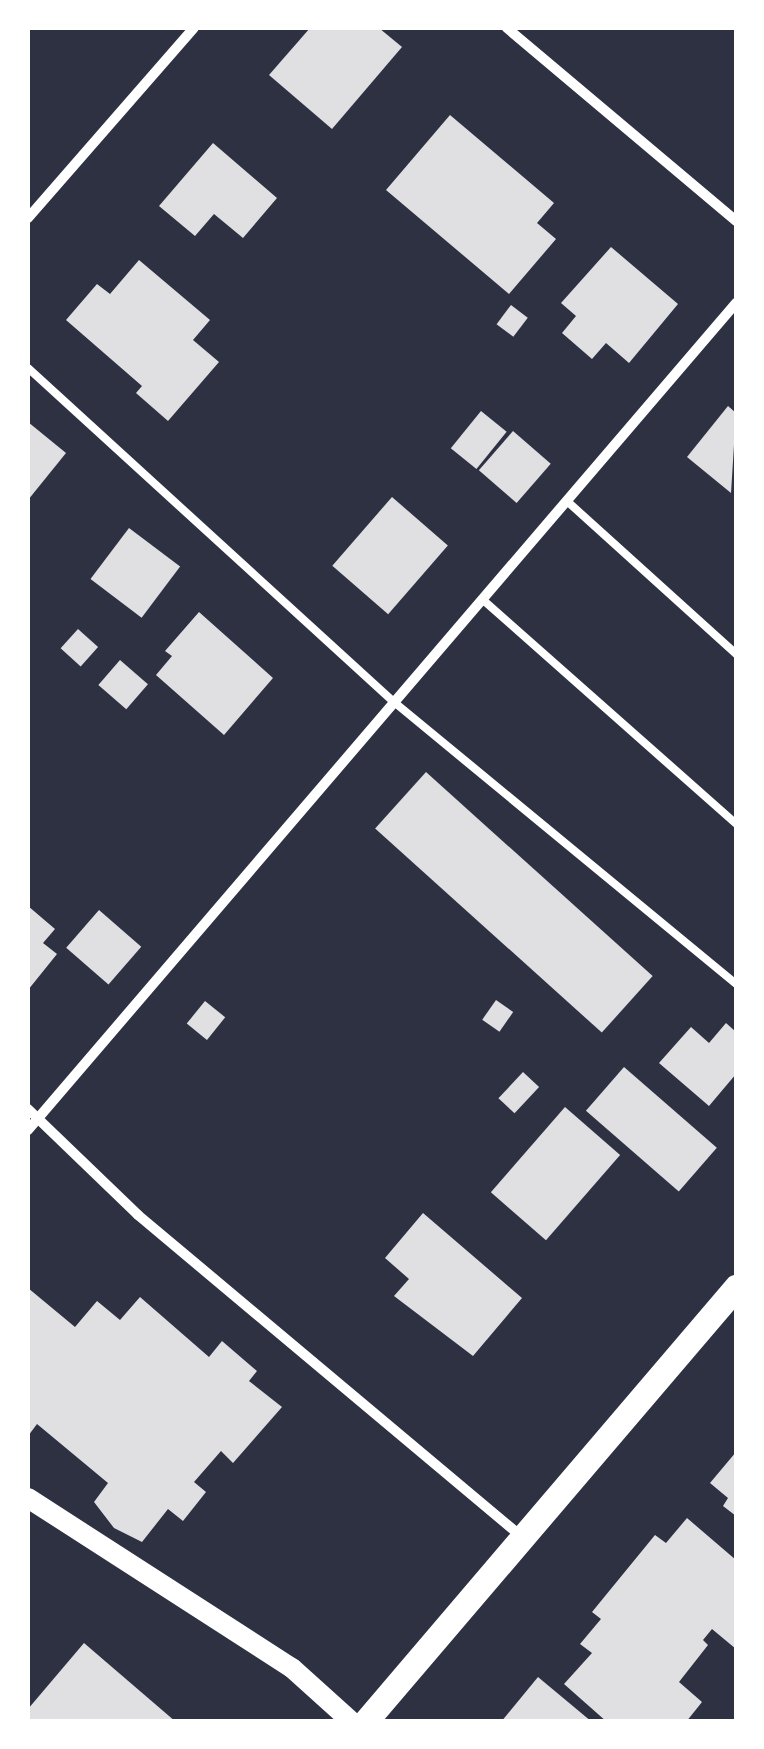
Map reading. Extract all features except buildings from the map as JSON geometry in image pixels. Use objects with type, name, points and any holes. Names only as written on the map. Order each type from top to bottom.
[{"type":"main road","points":[[366,1722],[736,1287]]},
{"type":"main road","points":[[28,1498],[292,1668],[352,1722]]},
{"type":"street","points":[[28,218],[194,28]]},
{"type":"street","points":[[507,28],[736,221]]},
{"type":"street","points":[[28,1130],[736,303]]},
{"type":"street","points":[[28,1109],[138,1215],[523,1537]]},
{"type":"lane","points":[[28,368],[394,702],[736,984]]},
{"type":"lane","points":[[568,502],[736,654]]},
{"type":"lane","points":[[482,598],[736,824]]}]
